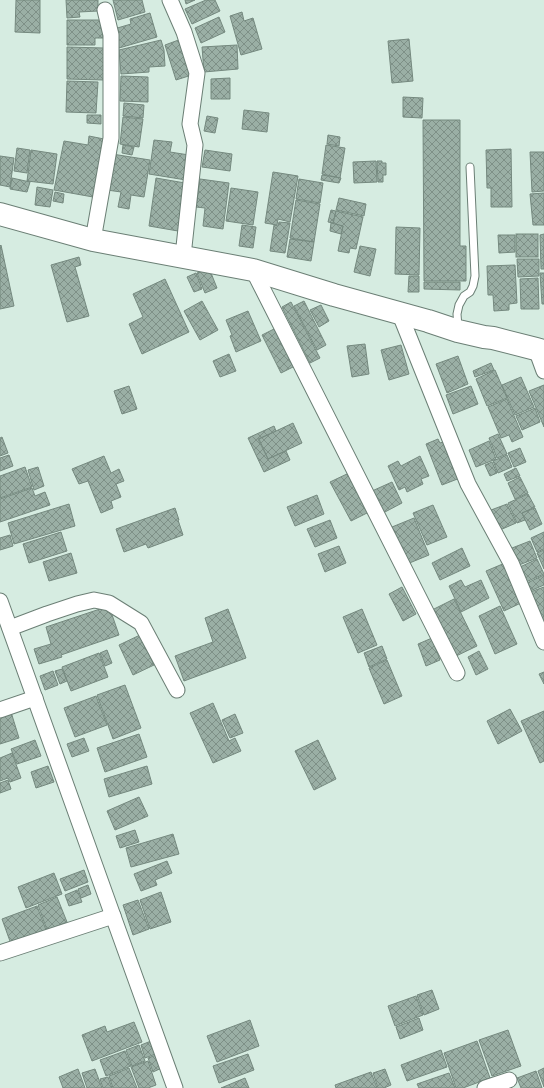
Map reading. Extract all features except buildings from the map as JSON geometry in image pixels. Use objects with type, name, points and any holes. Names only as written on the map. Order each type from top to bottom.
[{"type":"main road","points":[[0,214],[93,240],[253,270],[334,295],[399,312],[458,331],[540,350]]},
{"type":"street","points":[[170,0],[184,32],[197,74],[190,124],[195,145],[183,256]]},
{"type":"street","points":[[93,240],[111,138],[111,35],[105,10]]},
{"type":"street","points":[[253,270],[457,673]]},
{"type":"street","points":[[399,312],[468,484],[511,563],[544,642]]},
{"type":"street","points":[[540,350],[544,371]]},
{"type":"street","points":[[10,628],[77,604],[94,600],[109,603],[141,623],[177,690]]},
{"type":"street","points":[[1,606],[176,1088]]},
{"type":"street","points":[[0,710],[35,698]]},
{"type":"street","points":[[0,953],[113,916]]},
{"type":"street","points":[[485,1088],[509,1080]]},
{"type":"lane","points":[[458,331],[457,314],[459,306],[464,296],[470,292],[475,276],[470,167]]}]
